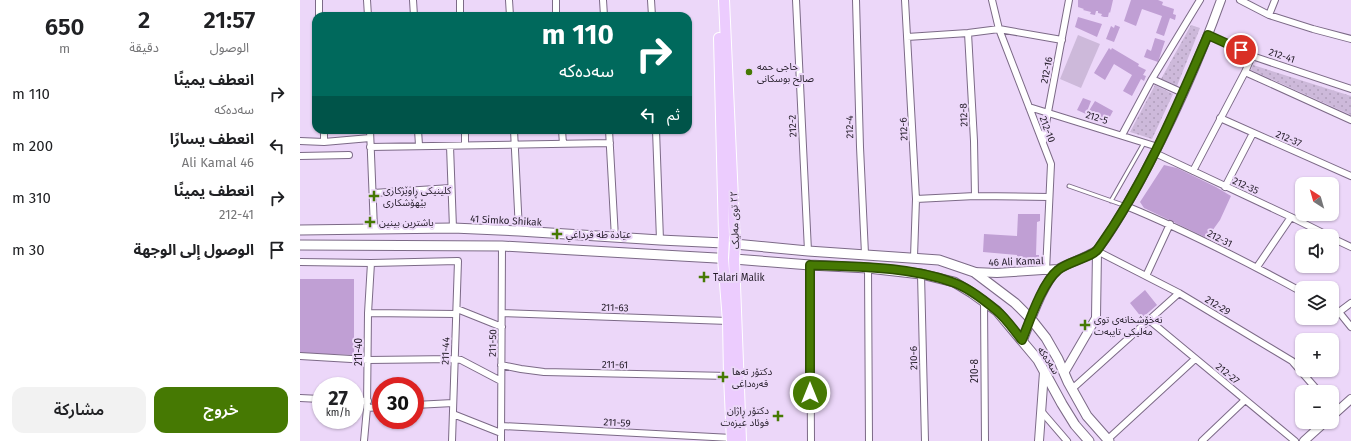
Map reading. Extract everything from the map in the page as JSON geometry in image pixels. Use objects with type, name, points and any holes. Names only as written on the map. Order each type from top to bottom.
[{"type":"main road","name":"٢٢ توی مەلیک","points":[[718,0],[724,243],[723,258],[728,321],[729,376],[735,440]]},
{"type":"main road","name":"٢٢ توی مەلیک","points":[[724,0],[735,244],[735,440]]},
{"type":"main road","points":[[408,245],[409,228]]},
{"type":"main road","name":"41 Simko Shikak","points":[[300,230],[453,228],[724,243],[808,251],[914,257]]},
{"type":"main road","points":[[300,245],[502,246],[723,258]]},
{"type":"main road","name":"سەدەکە","points":[[914,257],[940,260],[974,272],[1015,303],[1031,319],[1052,348],[1087,416],[1108,440]]},
{"type":"main road","name":"سەدەکە","points":[[723,258],[868,268],[922,274],[954,282],[997,311],[1022,340],[1038,360],[1075,425],[1089,441]]},
{"type":"street","points":[[319,0],[319,12]]},
{"type":"street","points":[[367,0],[368,12]]},
{"type":"street","points":[[413,0],[414,12]]},
{"type":"street","points":[[460,0],[460,12]]},
{"type":"street","points":[[509,0],[510,12]]},
{"type":"street","points":[[556,0],[556,12]]},
{"type":"street","points":[[603,0],[604,12]]},
{"type":"street","points":[[651,0],[652,12]]},
{"type":"street","name":"212-2","points":[[796,0],[808,251]]},
{"type":"street","name":"212-4","points":[[856,0],[860,148],[865,254]]},
{"type":"street","name":"212-6","points":[[905,0],[916,199],[914,257]]},
{"type":"street","name":"212-10","points":[[992,0],[1000,28],[1051,164],[1046,271]]},
{"type":"street","name":"212-16","points":[[1043,144],[1069,0]]},
{"type":"street","points":[[1122,135],[1152,80],[1200,0]]},
{"type":"street","points":[[1064,373],[1096,318],[1097,251],[1126,206],[1157,150],[1208,35],[1221,0]]},
{"type":"street","points":[[1240,0],[1270,15],[1313,29],[1351,39]]},
{"type":"street","points":[[1270,15],[1275,0]]},
{"type":"street","points":[[907,37],[1000,28],[1062,40]]},
{"type":"street","name":"212-8","points":[[968,32],[974,133],[975,196]]},
{"type":"street","name":"212-41","points":[[1208,35],[1252,56],[1351,89]]},
{"type":"street","points":[[1192,171],[1252,56]]},
{"type":"street","points":[[1245,72],[1351,120]]},
{"type":"street","points":[[1152,80],[1183,93]]},
{"type":"street","name":"212-5","points":[[1029,107],[1122,135],[1144,143],[1157,150]]},
{"type":"street","name":"212-37","points":[[1220,118],[1351,176]]},
{"type":"street","points":[[1225,187],[1253,133]]},
{"type":"street","points":[[324,134],[324,142]]},
{"type":"street","points":[[370,134],[374,229]]},
{"type":"street","points":[[418,134],[419,146]]},
{"type":"street","points":[[465,134],[466,145]]},
{"type":"street","points":[[514,134],[519,231]]},
{"type":"street","points":[[562,134],[563,144]]},
{"type":"street","points":[[609,134],[615,238]]},
{"type":"street","points":[[656,134],[660,240]]},
{"type":"street","points":[[300,141],[324,142],[370,138]]},
{"type":"street","points":[[370,147],[610,143]]},
{"type":"street","points":[[450,146],[453,228]]},
{"type":"street","name":"212-35","points":[[1157,150],[1192,171],[1315,229]]},
{"type":"street","points":[[300,156],[350,155]]},
{"type":"street","points":[[373,192],[451,188]]},
{"type":"street","points":[[916,199],[975,196],[1049,197]]},
{"type":"street","name":"212-31","points":[[1126,206],[1170,224],[1257,267],[1295,288]]},
{"type":"street","points":[[1257,267],[1291,217]]},
{"type":"street","points":[[1146,276],[1170,224]]},
{"type":"street","points":[[1339,241],[1351,247]]},
{"type":"street","name":"211-50","points":[[501,441],[502,246]]},
{"type":"street","name":"46 Ali Kamal","points":[[974,272],[997,273],[1046,271],[1058,269],[1097,251]]},
{"type":"street","name":"212-29","points":[[1097,251],[1179,294],[1292,361],[1313,385]]},
{"type":"street","name":"211-44","points":[[371,263],[458,261],[452,441]]},
{"type":"street","points":[[300,262],[371,263]]},
{"type":"street","name":"211-40","points":[[364,441],[368,405],[368,313],[371,263]]},
{"type":"street","points":[[810,265],[811,441]]},
{"type":"street","points":[[868,268],[869,441]]},
{"type":"street","name":"46 Ali Kamal","points":[[1022,340],[1049,280],[1058,269]]},
{"type":"street","name":"210-6","points":[[922,274],[925,441]]},
{"type":"street","points":[[1072,389],[1179,294]]},
{"type":"street","name":"210-8","points":[[984,301],[985,441]]},
{"type":"street","points":[[1339,311],[1351,303]]},
{"type":"street","points":[[368,313],[457,311],[502,327]]},
{"type":"street","name":"211-63","points":[[502,313],[728,321]]},
{"type":"street","points":[[1339,313],[1351,327]]},
{"type":"street","name":"212-27","points":[[1149,320],[1295,441]]},
{"type":"street","points":[[300,356],[368,360],[455,359],[461,360],[501,381]]},
{"type":"street","points":[[1108,440],[1195,359]]},
{"type":"street","name":"211-61","points":[[502,365],[521,370],[544,372],[729,376]]},
{"type":"street","points":[[1039,441],[1044,372]]},
{"type":"street","points":[[300,398],[312,399]]},
{"type":"street","points":[[1339,408],[1351,399]]},
{"type":"street","points":[[1202,441],[1245,400]]},
{"type":"street","points":[[424,405],[453,403]]},
{"type":"street","points":[[364,404],[372,406]]},
{"type":"street","points":[[1042,412],[1066,441]]},
{"type":"street","points":[[453,414],[501,433]]},
{"type":"street","name":"211-59","points":[[501,426],[735,440]]},
{"type":"street","points":[[1304,441],[1317,429]]},
{"type":"lane","points":[[1111,201],[1144,143]]},
{"type":"lane","points":[[1069,186],[1126,206]]},
{"type":"shaded area","points":[[1191,25],[1200,28],[1177,86],[1161,79]]},
{"type":"shaded area","points":[[1078,35],[1100,44],[1081,88],[1060,79]]},
{"type":"shaded area","points":[[1253,65],[1351,96],[1351,115],[1251,70]]},
{"type":"shaded area","points":[[1155,85],[1173,94],[1152,139],[1130,132]]},
{"type":"building","points":[[1078,0],[1113,0],[1108,17],[1104,17],[1101,16],[1102,14],[1098,13],[1098,11],[1096,11],[1095,15],[1090,14],[1091,12],[1078,7]]},
{"type":"building","points":[[1131,0],[1158,0],[1163,2],[1162,5],[1174,9],[1173,14],[1176,15],[1175,20],[1170,18],[1164,36],[1156,33],[1162,16],[1142,9],[1136,26],[1124,21]]},
{"type":"building","points":[[1078,17],[1102,24],[1097,37],[1075,27]]},
{"type":"building","points":[[1115,25],[1120,27],[1114,42],[1106,39],[1111,26],[1114,28]]},
{"type":"building","points":[[1155,38],[1165,41],[1158,62],[1144,57],[1147,49],[1151,51]]},
{"type":"building","points":[[1109,48],[1111,50],[1112,48],[1139,64],[1138,66],[1146,70],[1143,75],[1146,76],[1144,81],[1141,79],[1132,96],[1123,91],[1132,75],[1114,64],[1105,80],[1094,73]]},
{"type":"building","points":[[1083,98],[1091,101],[1086,114],[1077,110]]},
{"type":"building","points":[[1095,101],[1113,111],[1106,124],[1087,114]]},
{"type":"building","points":[[1164,165],[1177,168],[1231,196],[1220,220],[1207,238],[1144,208],[1140,202]]},
{"type":"building","points":[[1018,214],[1040,214],[1040,221],[1037,222],[1036,255],[1039,255],[1039,262],[1017,261],[1017,255],[983,252],[984,234],[1017,236]]},
{"type":"building","points":[[300,279],[354,279],[354,355],[300,353]]},
{"type":"building","points":[[1145,290],[1157,305],[1142,318],[1130,303]]},
{"type":"place","name":"حاجی حمه صالح بوسکانی","points":[[749,72]]},
{"type":"place","name":"کلینیکی ڕاوێژکاری بێهۆشکاری","points":[[374,196]]},
{"type":"place","name":"باشترين بينين","points":[[370,222]]},
{"type":"place","name":"عيادة طه قرداغي","points":[[557,234]]},
{"type":"place","name":"Talari Malik","points":[[704,277]]},
{"type":"place","name":"نەخۆشخانەی توی مەلیكی تایبەت","points":[[1085,325]]},
{"type":"place","name":"دکتۆر تەها قەرەداغی","points":[[723,377]]},
{"type":"place","name":"دکتۆر ڕاژان فوئاد عیزەت","points":[[778,416]]},
{"type":"route","points":[[810,393],[810,265],[868,268],[922,274],[954,282],[997,311],[1022,340],[1049,280],[1058,269],[1097,251],[1126,206],[1156,153],[1208,35],[1241,50]]}]
